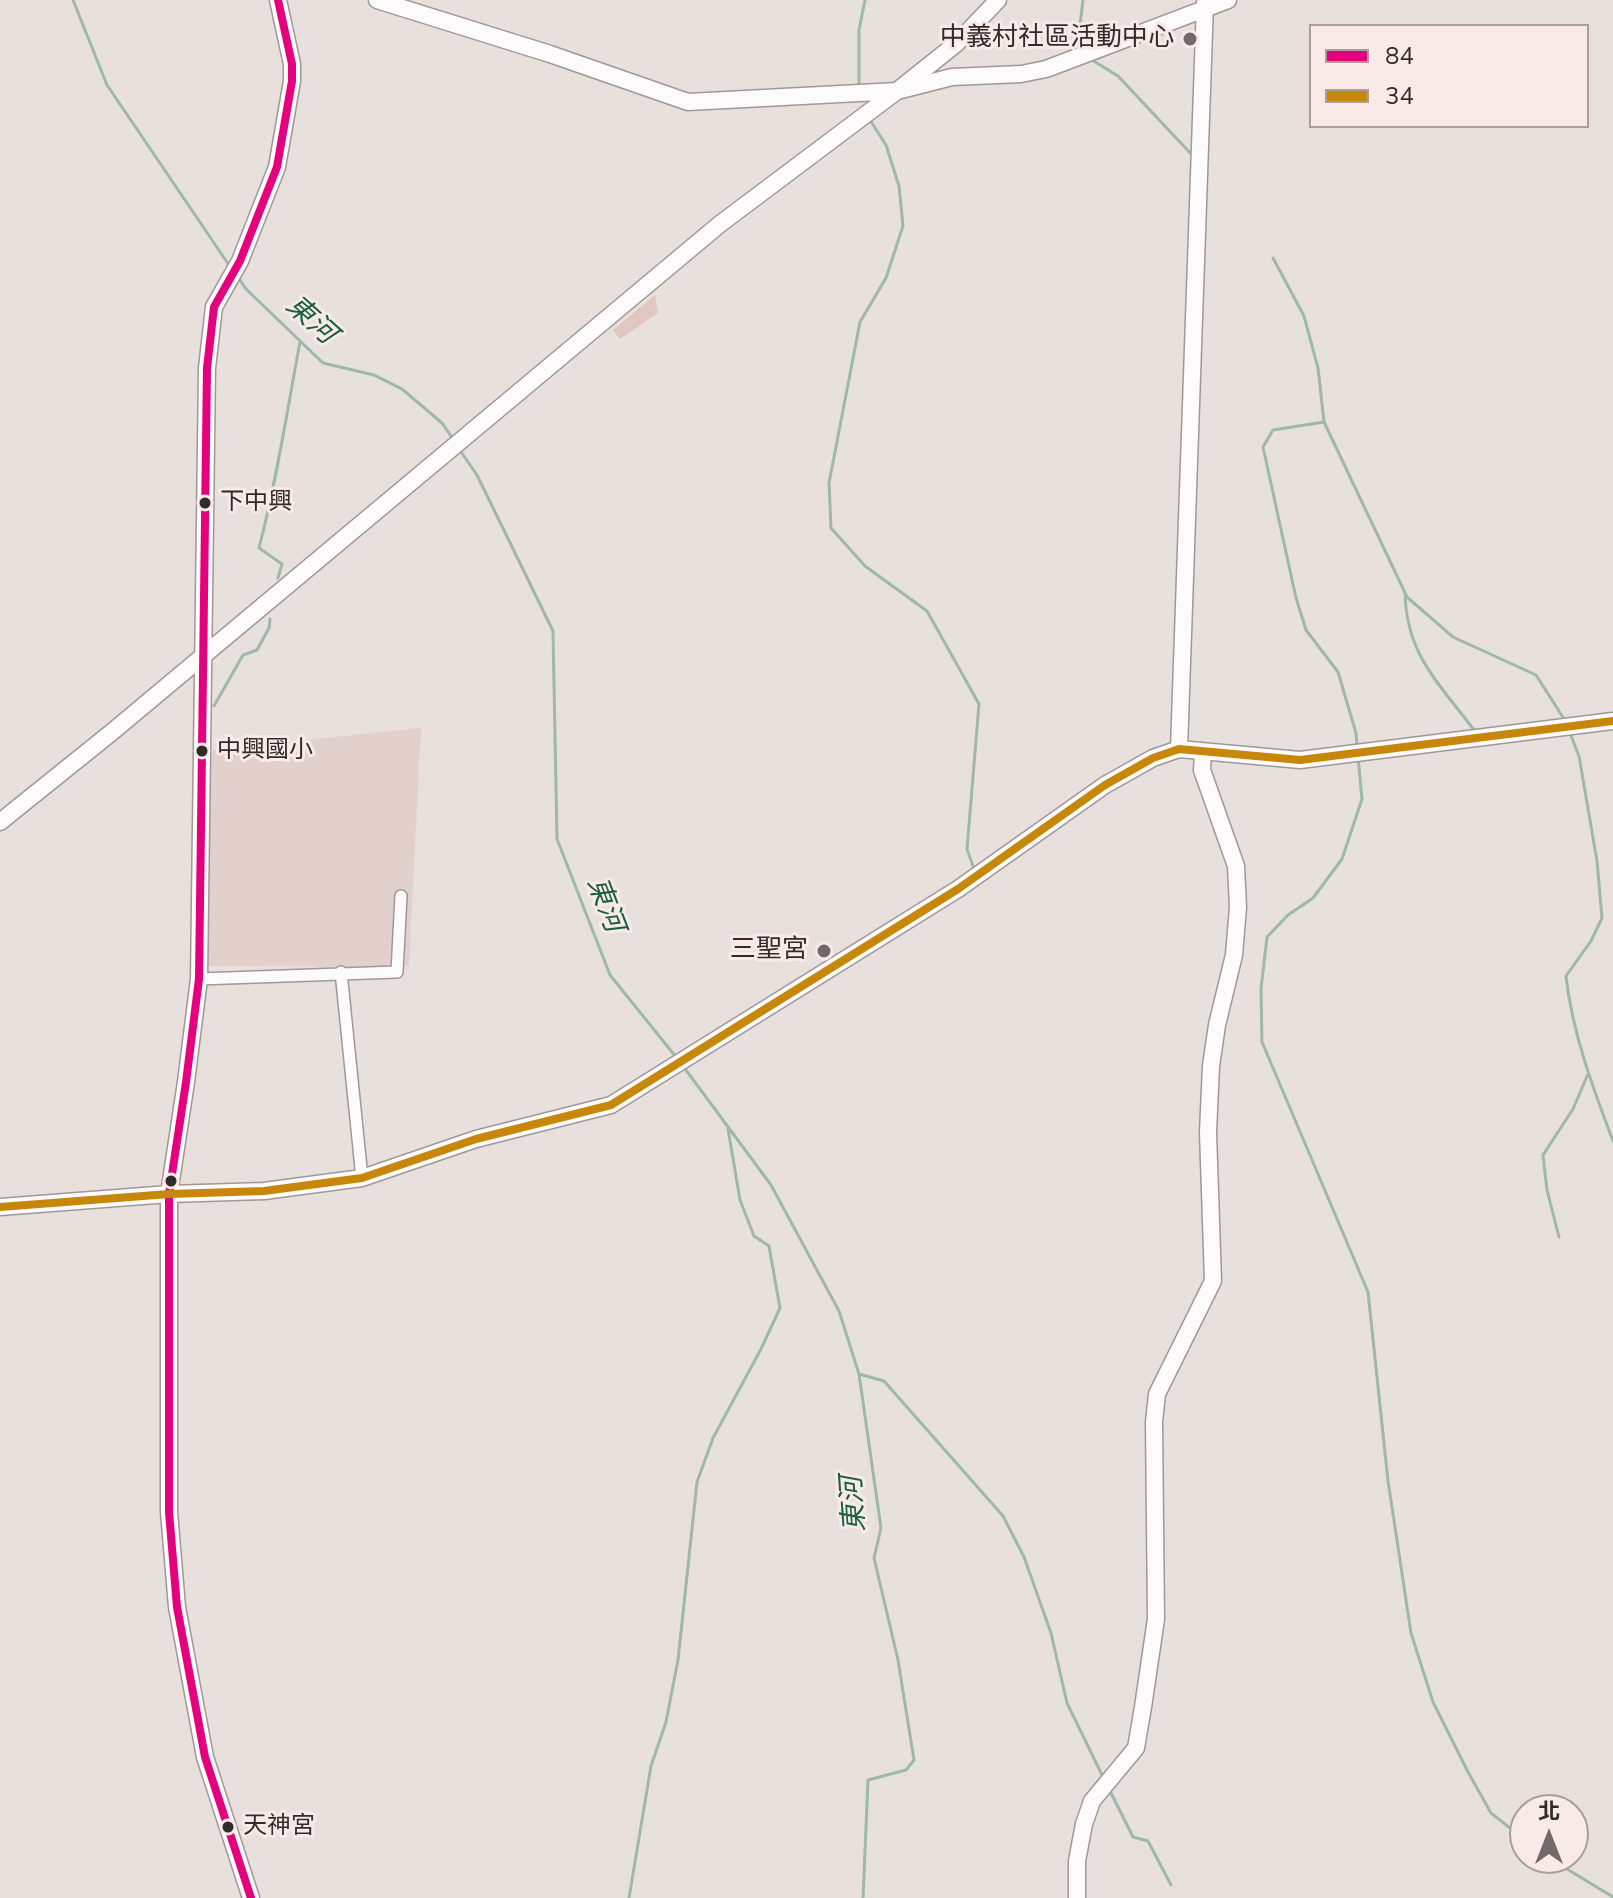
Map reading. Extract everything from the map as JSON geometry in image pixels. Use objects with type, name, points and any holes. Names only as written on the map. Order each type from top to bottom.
[{"type":"street","points":[[251,1898],[205,1757],[177,1607],[169,1512],[169,1194],[199,979],[207,368],[214,307],[240,261],[277,167],[292,81],[292,64],[278,0]]},
{"type":"street","points":[[377,0],[550,54],[688,102],[897,91],[952,77],[1021,74],[1046,69],[1204,5],[1228,0]]},
{"type":"street","points":[[0,822],[720,224],[957,43],[998,0]]},
{"type":"street","points":[[1179,749],[1204,5]]},
{"type":"street","points":[[0,1207],[169,1194],[264,1191],[362,1178],[476,1139],[611,1105],[958,889],[1105,785],[1153,758],[1179,749],[1300,760],[1613,721]]},
{"type":"street","points":[[1077,1898],[1077,1861],[1092,1801],[1136,1748],[1156,1619],[1154,1422],[1157,1394],[1213,1281],[1208,1132],[1211,1066],[1217,1025],[1234,955],[1238,907],[1236,866],[1202,770],[1203,752]]},
{"type":"street","points":[[199,979],[397,972],[401,896]]},
{"type":"street","points":[[341,972],[362,1178]]},
{"type":"shaded area","points":[[655,295],[658,313],[620,339],[613,330]]},
{"type":"shaded area","name":"中興國小","points":[[421,728],[409,967],[209,966],[210,750]]},
{"type":"waterway","name":"東河","points":[[73,0],[107,85],[231,268]]},
{"type":"waterway","points":[[859,88],[859,30],[865,0]]},
{"type":"waterway","points":[[1083,0],[1080,25],[1088,49]]},
{"type":"waterway","points":[[1092,60],[1118,76],[1193,156]]},
{"type":"waterway","points":[[870,120],[886,145],[899,186],[903,226],[886,278],[860,322],[829,483],[831,528],[865,566],[927,611],[979,704],[967,849],[973,866]]},
{"type":"waterway","points":[[1273,258],[1304,316],[1318,368],[1324,422],[1407,597],[1453,637],[1536,675],[1566,722]]},
{"type":"waterway","name":"東河","points":[[238,277],[246,289],[323,363],[374,375],[402,389],[442,423],[453,439]]},
{"type":"waterway","points":[[278,578],[282,564],[259,548],[300,342]]},
{"type":"waterway","points":[[1324,422],[1273,430],[1263,447],[1296,598],[1306,630],[1338,672],[1357,745]]},
{"type":"waterway","name":"東河","points":[[459,449],[477,475],[553,631],[557,839],[610,975],[676,1057]]},
{"type":"waterway","points":[[1405,594],[1407,616],[1418,652],[1437,683],[1474,730]]},
{"type":"waterway","points":[[214,706],[243,655],[257,650],[269,628],[270,619]]},
{"type":"waterway","points":[[1570,733],[1579,756],[1597,861],[1602,918],[1591,941],[1566,976],[1578,1039],[1613,1141]]},
{"type":"waterway","points":[[1358,757],[1362,799],[1342,859],[1313,898],[1288,915],[1267,937],[1261,989],[1262,1042],[1368,1292],[1388,1481],[1411,1633],[1433,1702],[1468,1772],[1491,1813],[1509,1827]]},
{"type":"waterway","name":"東河","points":[[683,1066],[771,1185],[839,1311],[859,1374],[881,1528],[874,1558],[898,1660],[914,1760],[906,1770],[868,1780],[863,1898]]},
{"type":"waterway","points":[[1559,1237],[1547,1190],[1543,1155],[1573,1109],[1588,1074]]},
{"type":"waterway","points":[[629,1898],[651,1766],[666,1722],[678,1660],[697,1482],[713,1438],[780,1308],[769,1246],[754,1236],[740,1200],[728,1129]]},
{"type":"waterway","points":[[859,1374],[884,1381],[1003,1516],[1024,1557],[1051,1633],[1067,1703],[1103,1777]]},
{"type":"waterway","points":[[1110,1791],[1133,1837],[1148,1841],[1171,1885]]},
{"type":"waterway","points":[[1575,1874],[1613,1897]]},
{"type":"transit line","name":"84","points":[[251,1898],[205,1757],[177,1607],[169,1512],[169,1194],[199,979],[207,368],[214,307],[240,261],[277,167],[292,81],[292,64],[278,0]]},
{"type":"transit line","name":"34","points":[[0,1207],[169,1194],[264,1191],[362,1178],[476,1139],[611,1105],[958,889],[1105,785],[1153,758],[1179,749],[1300,760],[1613,721]]},
{"type":"place","name":"中義村社區活動中心","points":[[1190,39]]},
{"type":"place","name":"下中興","points":[[205,503]]},
{"type":"place","name":"中興國小","points":[[202,751]]},
{"type":"place","name":"三聖宮","points":[[824,951]]},
{"type":"place","name":"天神宮","points":[[228,1827]]}]
